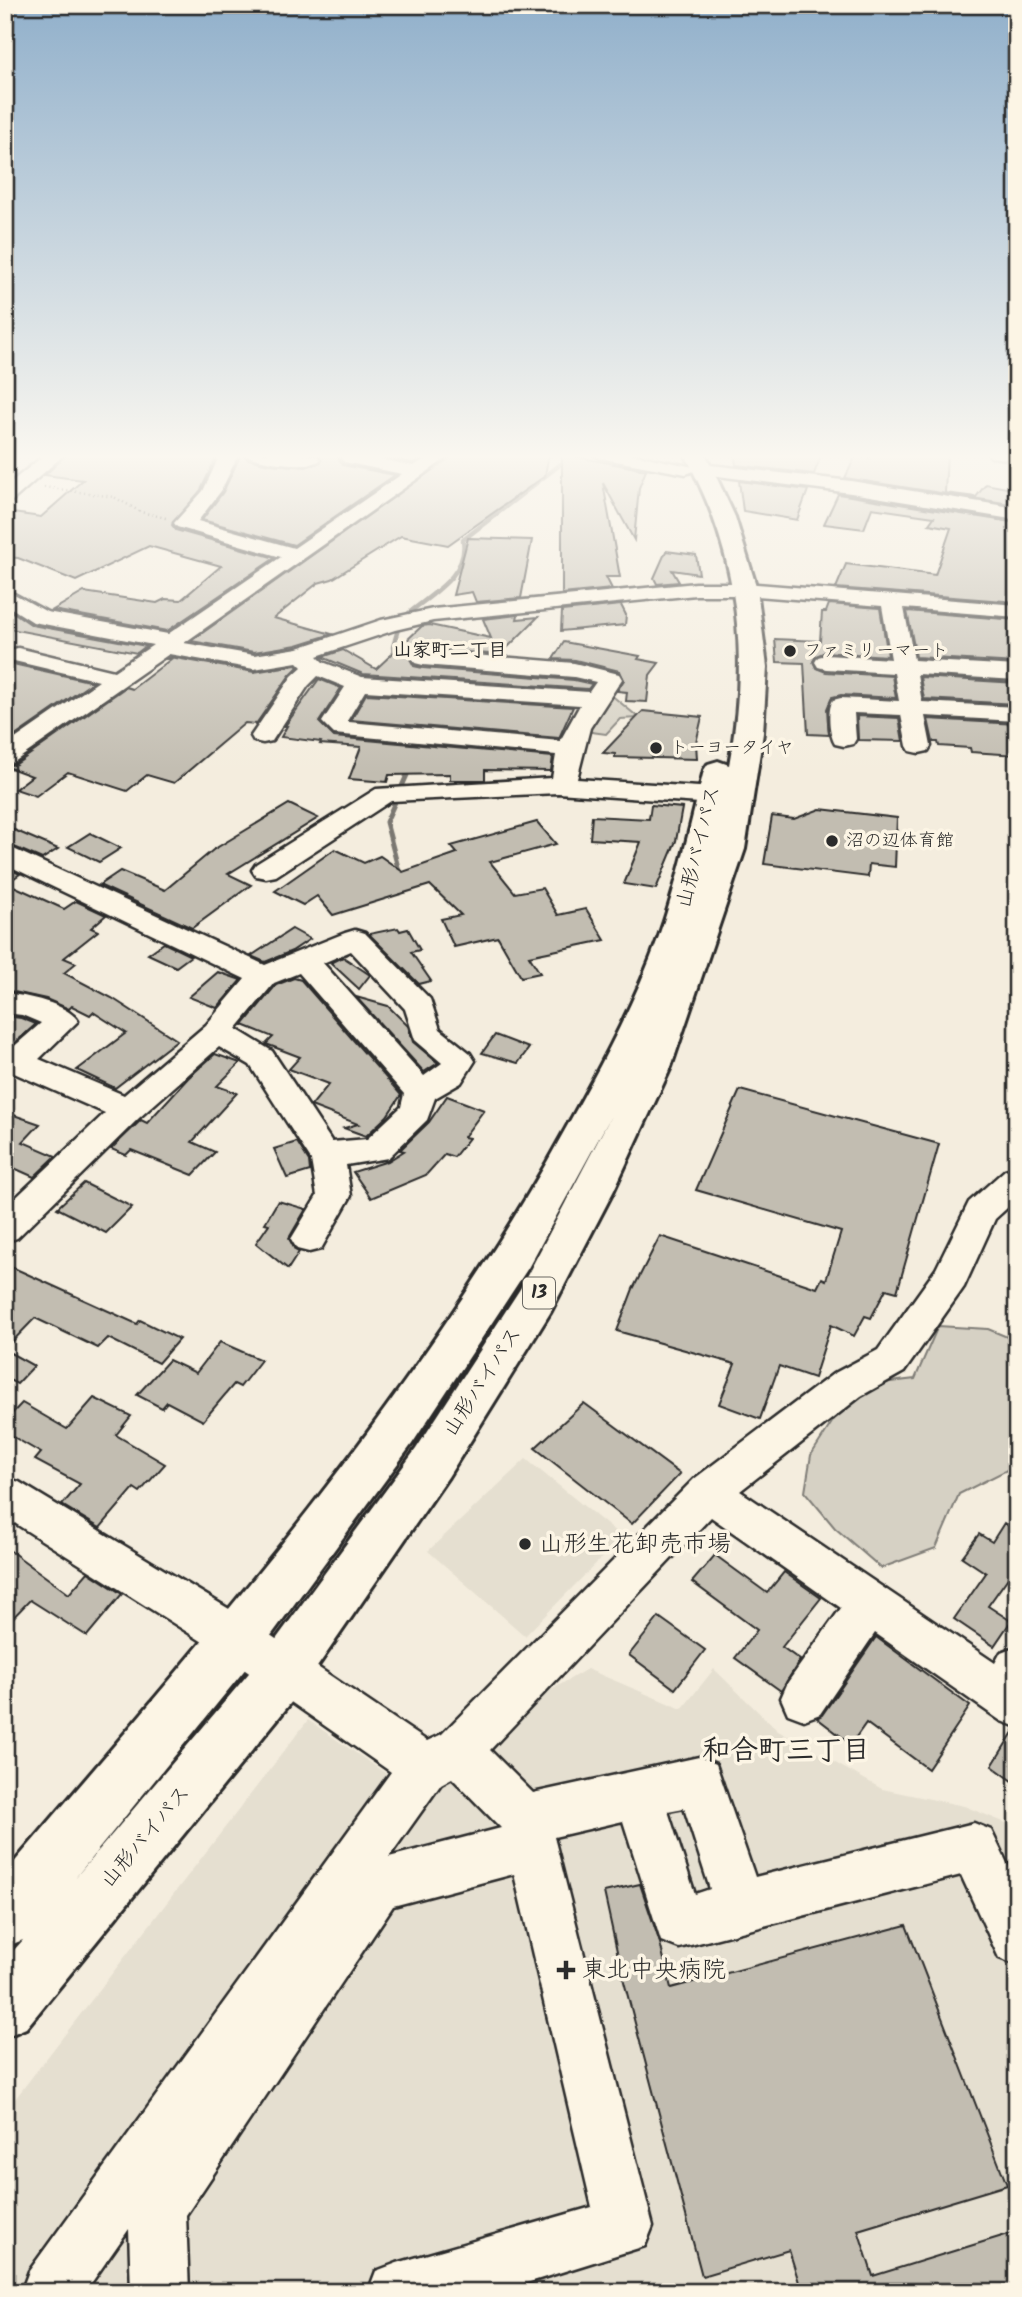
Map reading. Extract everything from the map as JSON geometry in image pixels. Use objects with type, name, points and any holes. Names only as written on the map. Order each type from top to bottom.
[{"type":"highway","name":"山形バイパス","points":[[5,1918],[238,1639],[396,1430],[513,1256],[622,1062],[674,940],[691,889],[714,796],[725,730],[731,661],[732,589],[729,560]]},
{"type":"highway","name":"山形バイパス","points":[[5,2007],[284,1671],[432,1463],[535,1301],[594,1190],[653,1067],[730,849],[749,733],[754,667],[732,589]]},
{"type":"street","points":[[5,757],[289,560]]},
{"type":"street","points":[[5,596],[41,618],[254,662],[308,660],[389,625],[433,615],[732,589],[1017,611]]},
{"type":"street","points":[[892,602],[919,746]]},
{"type":"street","points":[[18,655],[119,679]]},
{"type":"street","points":[[423,658],[436,662],[574,670],[611,679],[594,699],[567,749],[563,785]]},
{"type":"street","points":[[308,660],[358,684],[594,699]]},
{"type":"street","points":[[263,736],[300,681],[308,660]]},
{"type":"street","points":[[826,662],[1017,673]]},
{"type":"street","points":[[358,684],[334,722],[342,729],[567,749]]},
{"type":"street","points":[[844,739],[841,705],[1017,715]]},
{"type":"street","points":[[266,870],[398,793],[563,785],[714,796]]},
{"type":"street","points":[[7,855],[264,976]]},
{"type":"street","points":[[304,960],[419,1092]]},
{"type":"street","points":[[5,1003],[28,1006],[63,1021],[21,1057],[25,1065],[128,1110]]},
{"type":"street","points":[[5,1229],[128,1110],[217,1032]]},
{"type":"street","points":[[309,1238],[334,1196],[327,1153]]},
{"type":"street","points":[[50,2292],[441,1758],[708,1492],[847,1385],[891,1361],[951,1277],[981,1211],[1017,1180]]},
{"type":"street","points":[[708,1492],[870,1604],[1012,1689]]},
{"type":"street","points":[[5,1495],[238,1639],[284,1671],[441,1758],[528,1832],[625,2226],[397,2292]]},
{"type":"street","points":[[804,1698],[870,1604]]},
{"type":"street","points":[[160,2292],[157,2208],[378,1885],[639,1795],[699,1781],[740,1906]]},
{"type":"street","points":[[639,1795],[679,1923],[974,1847],[1017,1940]]},
{"type":"lane","points":[[355,939],[419,1006],[426,1032],[459,1060],[450,1075],[419,1092],[416,1112],[376,1150],[332,1155],[320,1150],[261,1058],[217,1032],[264,976],[304,960],[355,939]]},
{"type":"shaded area","points":[[610,694],[639,718],[620,719],[606,734],[577,730]]},
{"type":"shaded area","points":[[938,1326],[988,1329],[1017,1341],[1017,1465],[959,1494],[936,1548],[881,1568],[835,1528],[805,1492],[811,1455],[838,1413],[865,1385],[915,1379]]},
{"type":"shaded area","name":"山形生花卸売市場","points":[[526,1459],[622,1537],[525,1636],[428,1551]]},
{"type":"shaded area","name":"東北中央病院","points":[[587,1669],[682,1709],[714,1669],[778,1731],[882,1789],[964,1806],[1016,1827],[1017,2292],[5,2292],[5,2112],[308,1720],[426,1801],[515,1711]]},
{"type":"building","points":[[24,560],[119,560],[76,581]]},
{"type":"building","points":[[200,560],[272,560],[167,631],[53,610],[84,592],[157,603],[165,599],[181,600],[221,566]]},
{"type":"building","points":[[305,560],[362,560],[332,579],[318,583],[274,618],[332,634],[297,645],[254,652],[191,641]]},
{"type":"building","points":[[462,560],[528,560],[521,598],[476,602],[472,592],[453,595]]},
{"type":"building","points":[[562,560],[617,560],[620,577],[606,577],[612,589],[562,594]]},
{"type":"building","points":[[662,560],[697,560],[699,574],[672,570],[679,582],[657,584],[654,578]]},
{"type":"building","points":[[940,560],[1017,560],[1017,602],[836,588],[846,564],[935,575]]},
{"type":"building","points":[[829,604],[880,608],[888,656],[825,652],[816,656],[813,661],[816,668],[826,672],[892,676],[896,698],[841,695],[832,697],[827,709],[829,735],[808,734],[804,663],[777,662],[775,639],[820,641],[822,612],[826,612]]},
{"type":"building","points":[[621,605],[626,615],[625,625],[561,631],[562,611]]},
{"type":"building","points":[[907,611],[1017,620],[1017,663],[916,657]]},
{"type":"building","points":[[13,612],[32,625],[146,646],[137,653],[5,628],[5,614]]},
{"type":"building","points":[[518,615],[517,619],[538,617],[500,655],[423,648],[413,652],[410,659],[414,666],[423,668],[574,680],[592,684],[588,689],[363,674],[322,657],[343,650],[376,669],[422,626],[430,625],[491,638],[483,619]]},
{"type":"building","points":[[564,642],[640,656],[638,659],[659,663],[650,675],[647,702],[626,701],[627,692],[617,691],[624,680],[620,671],[575,660],[553,659]]},
{"type":"building","points":[[5,657],[9,663],[93,682],[5,743]]},
{"type":"building","points":[[170,657],[254,672],[296,665],[298,667],[256,724],[245,723],[174,783],[147,775],[127,791],[68,772],[36,796],[15,789],[32,776],[5,766],[16,764],[126,687],[132,689],[171,659],[167,659]]},
{"type":"building","points":[[920,677],[1017,683],[1017,704],[924,699]]},
{"type":"building","points":[[319,679],[341,688],[319,722],[334,737],[553,757],[551,771],[485,770],[485,780],[450,780],[450,774],[389,775],[387,782],[349,779],[361,747],[320,744],[321,742],[281,737],[285,726]]},
{"type":"building","points":[[366,694],[573,707],[559,738],[351,720]]},
{"type":"building","name":"トーヨータイヤ","points":[[643,711],[702,717],[696,743],[697,759],[615,757],[615,754],[603,753]]},
{"type":"building","points":[[857,716],[899,718],[903,741],[858,740]]},
{"type":"building","points":[[928,719],[1017,724],[1017,755],[971,752],[970,748],[939,746],[938,742],[933,742]]},
{"type":"building","points":[[289,804],[318,818],[228,874],[251,885],[192,928],[99,885],[120,871],[165,890],[213,850]]},
{"type":"building","points":[[651,805],[682,808],[676,841],[656,889],[624,884],[641,842],[590,839],[592,816],[649,819]]},
{"type":"building","name":"沼の辺体育館","points":[[820,809],[897,818],[895,867],[869,864],[868,877],[764,864],[772,816],[794,819]]},
{"type":"building","points":[[537,822],[556,844],[490,862],[515,893],[542,888],[558,915],[586,909],[605,940],[529,956],[540,973],[521,977],[498,937],[454,947],[441,919],[461,915],[430,885],[333,915],[317,896],[303,905],[275,891],[335,849],[364,863],[380,856],[403,872],[457,853],[451,846]]},
{"type":"building","points":[[5,826],[58,849],[42,859],[5,843]]},
{"type":"building","points":[[90,833],[121,848],[99,862],[68,847]]},
{"type":"building","points":[[5,867],[20,874],[7,883],[64,909],[76,901],[106,915],[91,928],[98,931],[64,958],[76,963],[64,973],[112,998],[177,1040],[115,1088],[77,1070],[126,1033],[93,1012],[90,1015],[72,1006],[69,1009],[46,999],[5,990]]},
{"type":"building","points":[[398,928],[400,931],[408,929],[420,950],[411,952],[431,981],[419,984],[369,934]]},
{"type":"building","points":[[292,929],[310,939],[292,951],[265,962],[251,956]]},
{"type":"building","points":[[164,943],[191,956],[176,967],[148,954]]},
{"type":"building","points":[[343,957],[370,975],[359,989],[331,963]]},
{"type":"building","points":[[218,972],[241,980],[217,1008],[189,997]]},
{"type":"building","points":[[294,978],[301,980],[401,1095],[387,1116],[366,1136],[344,1128],[358,1124],[311,1106],[329,1084],[289,1069],[300,1057],[266,1044],[273,1037],[243,1025],[276,985]]},
{"type":"building","points":[[356,997],[388,1006],[408,1026],[413,1042],[438,1063],[424,1072]]},
{"type":"building","points":[[5,1016],[36,1024],[5,1052]]},
{"type":"building","points":[[495,1035],[529,1048],[518,1063],[482,1053]]},
{"type":"building","points":[[215,1054],[240,1063],[217,1086],[237,1093],[192,1142],[215,1152],[193,1175],[131,1150],[126,1155],[111,1149],[141,1120],[147,1123],[188,1078]]},
{"type":"building","points":[[740,1090],[939,1144],[897,1292],[886,1289],[871,1318],[865,1316],[854,1336],[831,1325],[814,1378],[779,1366],[760,1419],[719,1404],[735,1364],[617,1331],[633,1289],[660,1236],[817,1288],[822,1278],[826,1280],[841,1232],[696,1190]]},
{"type":"building","points":[[447,1096],[484,1110],[464,1137],[469,1138],[454,1157],[445,1154],[426,1175],[371,1198],[353,1172],[388,1161],[404,1151],[400,1150],[429,1122]]},
{"type":"building","points":[[5,1112],[40,1124],[23,1142],[56,1156],[34,1177],[5,1164]]},
{"type":"building","points":[[297,1142],[309,1161],[310,1171],[287,1178],[274,1149]]},
{"type":"building","points":[[84,1183],[132,1207],[106,1233],[57,1208]]},
{"type":"building","points":[[278,1201],[306,1209],[289,1238],[299,1252],[288,1269],[256,1243],[269,1224],[265,1223]]},
{"type":"building","points":[[5,1264],[137,1324],[140,1320],[179,1339],[158,1363],[108,1338],[98,1348],[35,1318],[5,1349]]},
{"type":"building","points":[[220,1342],[261,1360],[240,1387],[234,1384],[203,1421],[167,1402],[162,1408],[137,1395],[169,1360],[196,1373]]},
{"type":"building","points":[[5,1350],[34,1366],[17,1384],[5,1378]]},
{"type":"building","points":[[94,1398],[131,1416],[116,1435],[165,1464],[140,1492],[134,1488],[100,1528],[62,1505],[80,1484],[35,1460],[41,1453],[5,1432],[5,1421],[22,1403],[67,1429]]},
{"type":"building","points":[[584,1403],[680,1474],[632,1524],[535,1448]]},
{"type":"building","points":[[1004,1523],[1017,1531],[1017,1565],[988,1606],[1011,1621],[994,1646],[954,1619],[986,1573],[962,1557],[979,1534],[992,1542]]},
{"type":"building","points":[[5,1547],[69,1594],[88,1572],[122,1594],[87,1636],[30,1600],[5,1626]]},
{"type":"building","points":[[715,1555],[767,1593],[784,1572],[821,1598],[782,1647],[800,1660],[781,1691],[735,1658],[757,1630],[692,1582]]},
{"type":"building","points":[[659,1617],[705,1650],[675,1689],[629,1655]]},
{"type":"building","points":[[876,1637],[970,1706],[928,1769],[866,1723],[851,1744],[817,1718],[822,1715]]},
{"type":"building","points":[[1017,1729],[1017,1784],[992,1766]]},
{"type":"building","points":[[640,1884],[660,1943],[671,1988],[906,1925],[1007,2185],[858,2230],[873,2276],[1012,2233],[1017,2245],[1017,2292],[802,2292],[789,2250],[702,2276],[622,1974],[604,1892]]},
{"type":"waterway","points":[[403,618],[444,585],[461,560]]},
{"type":"waterway","points":[[396,671],[393,647],[398,629]]},
{"type":"waterway","points":[[395,669],[398,679]]},
{"type":"waterway","points":[[401,879],[386,822],[407,775],[407,768]]},
{"type":"place","name":"ファミリーマート","points":[[790,651]]},
{"type":"place","name":"トーヨータイヤ","points":[[656,748]]},
{"type":"place","name":"沼の辺体育館","points":[[832,841]]},
{"type":"place","name":"山形生花卸売市場","points":[[525,1544]]},
{"type":"place","name":"東北中央病院","points":[[566,1970]]},
{"type":"district","name":"山家町二丁目","points":[[450,651]]},
{"type":"district","name":"和合町三丁目","points":[[786,1751]]}]
